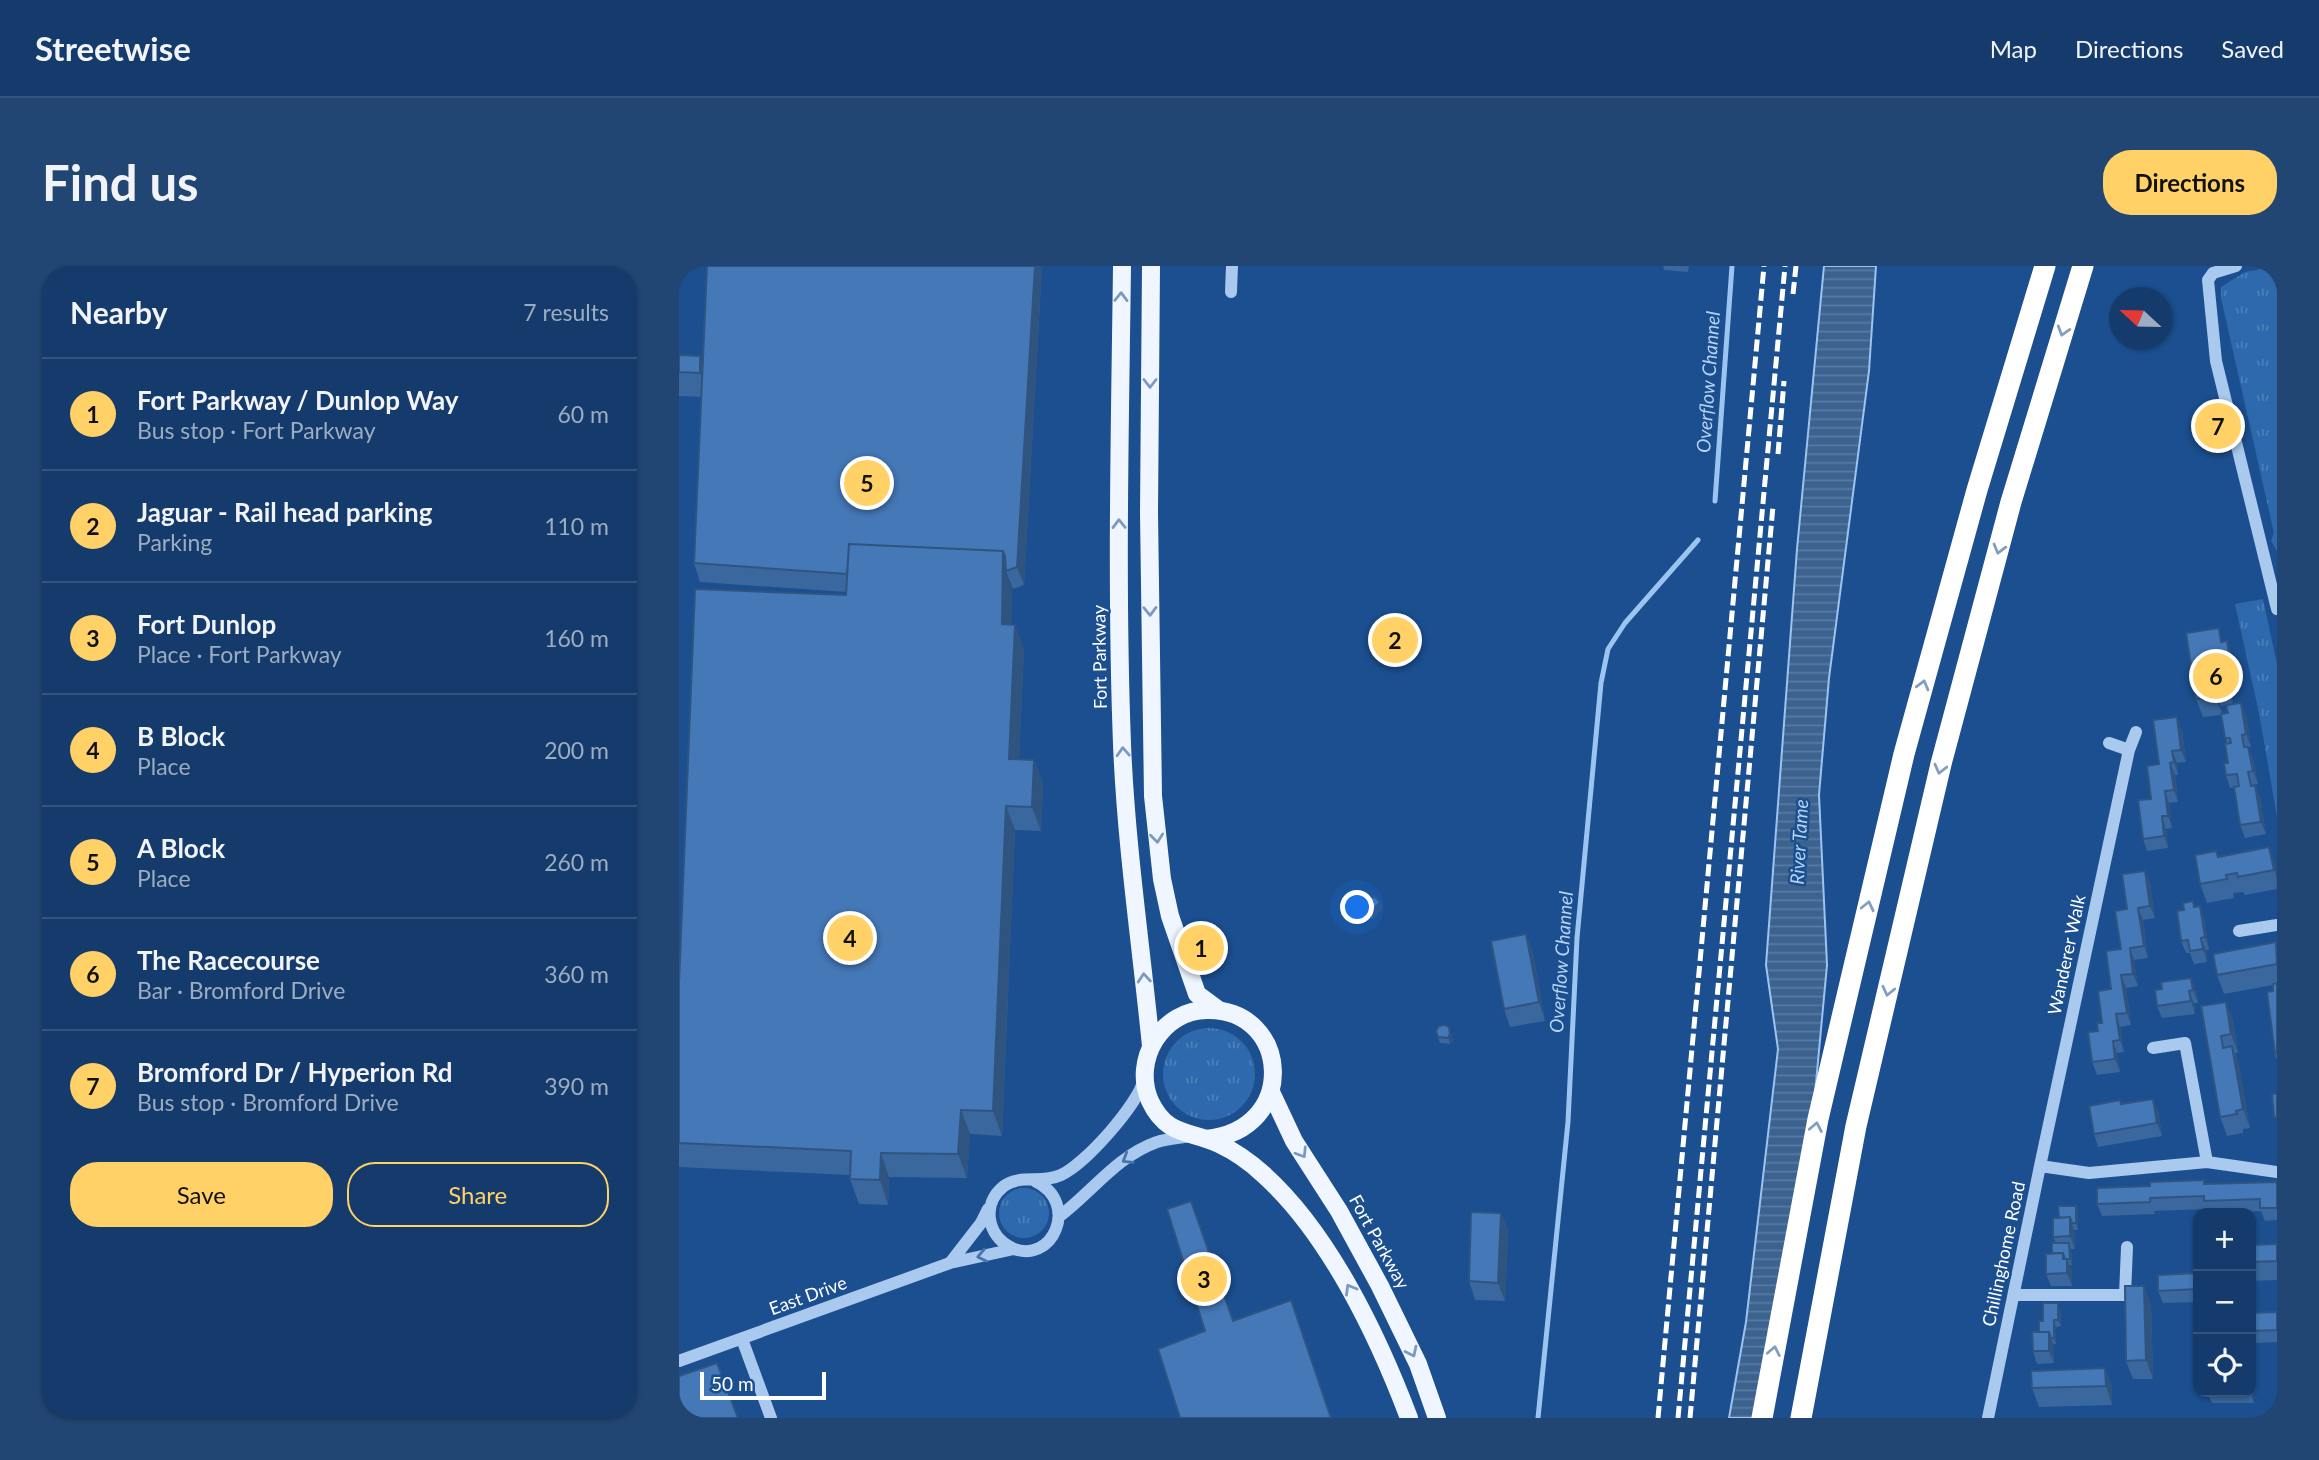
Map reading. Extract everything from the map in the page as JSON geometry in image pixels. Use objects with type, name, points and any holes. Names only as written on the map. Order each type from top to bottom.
[{"type":"highway","points":[[1762,1418],[1818,1119],[1904,754],[1977,490],[2045,266]]},
{"type":"highway","points":[[1801,1418],[1856,1126],[1941,764],[2011,502],[2083,266]]},
{"type":"main road","name":"Fort Parkway","points":[[1122,266],[1118,513],[1122,744],[1130,864],[1151,1046],[1145,1068],[1146,1090],[1155,1110],[1170,1126],[1221,1145],[1261,1171],[1288,1196],[1351,1290],[1394,1379],[1409,1418]]},
{"type":"main road","name":"Fort Parkway","points":[[1151,266],[1149,513],[1153,796],[1162,879],[1170,916],[1197,994],[1220,1010],[1252,1026],[1266,1044],[1273,1067],[1271,1092],[1294,1141],[1339,1211],[1380,1286],[1418,1364],[1437,1418]]},
{"type":"main road","points":[[1151,1046],[1158,1034],[1179,1017],[1206,1010],[1220,1010]]},
{"type":"main road","points":[[1198,1137],[1223,1137],[1246,1126],[1264,1108],[1271,1092]]},
{"type":"street","points":[[1231,292],[1232,266]]},
{"type":"street","points":[[2236,266],[2213,273],[2207,284],[2216,361],[2274,575],[2277,609]]},
{"type":"street","name":"Wanderer Walk","points":[[2040,1166],[2129,750],[2136,732]]},
{"type":"street","points":[[2109,743],[2129,750]]},
{"type":"street","points":[[2239,930],[2277,925]]},
{"type":"street","points":[[2153,1048],[2185,1043],[2207,1162]]},
{"type":"street","points":[[950,1263],[981,1223],[996,1193],[1010,1182],[1035,1181],[1061,1175],[1084,1157],[1129,1111],[1142,1090],[1145,1079]]},
{"type":"street","points":[[1060,1216],[1076,1205],[1116,1165],[1157,1142],[1198,1137]]},
{"type":"street","name":"Chillinghome Road","points":[[1988,1418],[2040,1166],[2089,1173],[2207,1162],[2277,1172]]},
{"type":"street","points":[[992,1201],[989,1216],[992,1230],[1002,1242],[1014,1249],[1032,1250],[1041,1246],[1056,1231],[1060,1216],[1059,1207],[1051,1191],[1035,1181]]},
{"type":"street","points":[[2014,1295],[2125,1295],[2127,1247]]},
{"type":"street","name":"East Drive","points":[[679,1361],[950,1263],[1014,1249]]},
{"type":"street","points":[[742,1339],[771,1418]]},
{"type":"green space","points":[[2277,266],[2277,551],[2271,541],[2274,533],[2221,298],[2221,287],[2245,272]]},
{"type":"green space","points":[[2263,599],[2277,664],[2277,817],[2259,713],[2235,604]]},
{"type":"green space","points":[[1209,1028],[1226,1032],[1241,1042],[1251,1057],[1255,1074],[1251,1091],[1241,1106],[1226,1116],[1209,1120],[1192,1116],[1177,1106],[1167,1091],[1163,1074],[1167,1057],[1177,1042],[1192,1032]]},
{"type":"green space","points":[[1024,1188],[1042,1195],[1049,1213],[1042,1231],[1024,1238],[1006,1231],[999,1213],[1006,1195]]},
{"type":"water","name":"River Tame","points":[[1824,266],[1876,266],[1869,371],[1829,678],[1819,795],[1827,965],[1806,1190],[1769,1418],[1729,1418],[1746,1322],[1778,1049],[1766,965],[1797,549]]},
{"type":"building","points":[[707,266],[1035,266],[1017,567],[1006,571],[1003,551],[849,544],[847,574],[694,563]]},
{"type":"building","points":[[679,355],[700,356],[700,373],[679,372]]},
{"type":"building","points":[[849,544],[1003,551],[1002,624],[1015,625],[1009,759],[1034,760],[1032,807],[1006,806],[993,1111],[961,1110],[958,1154],[881,1153],[880,1180],[850,1179],[851,1151],[679,1143],[679,983],[695,589],[846,595]]},
{"type":"building","points":[[2219,628],[2221,642],[2227,641],[2232,673],[2225,674],[2226,685],[2214,687],[2215,696],[2196,699],[2186,633]]},
{"type":"building","points":[[2241,703],[2246,734],[2242,735],[2244,747],[2248,747],[2253,771],[2248,772],[2251,786],[2255,785],[2261,822],[2240,825],[2234,787],[2239,786],[2237,774],[2226,775],[2224,763],[2228,763],[2225,744],[2231,743],[2230,738],[2225,738],[2221,714],[2228,713],[2226,705]]},
{"type":"building","points":[[2177,717],[2181,750],[2172,751],[2174,762],[2170,763],[2174,790],[2165,791],[2168,816],[2162,816],[2164,836],[2143,839],[2138,800],[2151,799],[2147,766],[2159,764],[2153,720]]},
{"type":"building","points":[[2269,847],[2274,870],[2238,877],[2237,873],[2226,875],[2227,879],[2200,884],[2195,855],[2216,851],[2218,857]]},
{"type":"building","points":[[2145,871],[2150,906],[2138,908],[2144,946],[2130,948],[2133,974],[2121,975],[2127,1013],[2116,1014],[2120,1040],[2113,1041],[2115,1059],[2092,1062],[2088,1032],[2098,1031],[2097,1023],[2102,1023],[2098,991],[2111,989],[2106,951],[2121,949],[2115,911],[2127,909],[2122,874]]},
{"type":"building","points":[[1374,896],[1380,902],[1371,913],[1364,907]]},
{"type":"building","points":[[2193,901],[2194,907],[2200,906],[2205,937],[2201,938],[2203,949],[2190,951],[2188,940],[2181,941],[2177,911],[2184,910],[2183,903]]},
{"type":"building","points":[[1526,934],[1539,1002],[1504,1009],[1491,941]]},
{"type":"building","points":[[2276,942],[2277,964],[2217,975],[2213,954]]},
{"type":"building","points":[[2191,978],[2191,1001],[2157,1006],[2155,990],[2162,989],[2161,982]]},
{"type":"building","points":[[2277,983],[2275,1054],[2267,992],[2273,991],[2273,984]]},
{"type":"building","points":[[2226,1002],[2231,1034],[2221,1036],[2223,1048],[2232,1046],[2243,1109],[2236,1111],[2237,1114],[2220,1117],[2201,1006]]},
{"type":"building","points":[[1439,1026],[1449,1027],[1448,1038],[1438,1037],[1436,1031]]},
{"type":"building","points":[[2272,1094],[2277,1094],[2277,1117],[2274,1117]]},
{"type":"building","points":[[2153,1099],[2157,1123],[2094,1134],[2089,1106],[2120,1100],[2121,1104]]},
{"type":"building","points":[[2204,1180],[2204,1184],[2277,1182],[2277,1208],[2260,1208],[2260,1199],[2204,1201],[2204,1196],[2097,1204],[2097,1188]]},
{"type":"building","points":[[1191,1201],[1233,1321],[1291,1300],[1331,1418],[1180,1418],[1158,1349],[1205,1331],[1167,1209]]},
{"type":"building","points":[[2058,1206],[2076,1206],[2076,1223],[2072,1223],[2070,1217],[2059,1218]]},
{"type":"building","points":[[1471,1212],[1501,1213],[1498,1283],[1469,1281]]},
{"type":"building","points":[[2070,1217],[2070,1236],[2053,1237],[2053,1218]]},
{"type":"building","points":[[2052,1243],[2069,1243],[2070,1259],[2065,1259],[2063,1253],[2052,1253]]},
{"type":"building","points":[[2277,1244],[2277,1261],[2256,1262],[2256,1245]]},
{"type":"building","points":[[2063,1253],[2063,1259],[2067,1259],[2067,1273],[2046,1274],[2046,1254]]},
{"type":"building","points":[[2193,1273],[2193,1289],[2158,1291],[2158,1275]]},
{"type":"building","points":[[2125,1286],[2144,1286],[2146,1360],[2126,1361]]},
{"type":"building","points":[[2043,1303],[2058,1303],[2054,1338],[2051,1338],[2049,1332],[2039,1332],[2039,1321],[2043,1321]]},
{"type":"building","points":[[2277,1312],[2277,1330],[2256,1331],[2256,1313]]},
{"type":"building","points":[[2032,1332],[2049,1332],[2049,1351],[2033,1351]]},
{"type":"building","points":[[717,1363],[738,1418],[679,1418],[679,1376]]},
{"type":"building","points":[[2105,1368],[2106,1386],[2032,1388],[2031,1371]]},
{"type":"waterway","name":"Overflow Channel","points":[[1715,501],[1732,266]]},
{"type":"waterway","name":"Overflow Channel","points":[[1538,1418],[1568,1122],[1577,938],[1601,683],[1608,649],[1625,623],[1698,540]]},
{"type":"railway","points":[[1658,1418],[1764,266]]},
{"type":"railway","points":[[1678,1418],[1785,266]]},
{"type":"railway","points":[[1793,294],[1796,266]]},
{"type":"railway","points":[[1778,454],[1784,381]]},
{"type":"railway","points":[[1690,1418],[1773,506]]},
{"type":"place","name":"Bromford Dr / Hyperion Rd","points":[[2218,426]]},
{"type":"place","name":"A Block","points":[[867,483]]},
{"type":"place","name":"Jaguar - Rail head parking","points":[[1395,640]]},
{"type":"place","name":"The Racecourse","points":[[2216,676]]},
{"type":"place","name":"B Block","points":[[850,938]]},
{"type":"place","name":"Fort Parkway / Dunlop Way","points":[[1201,948]]},
{"type":"place","name":"Fort Dunlop","points":[[1204,1279]]}]
